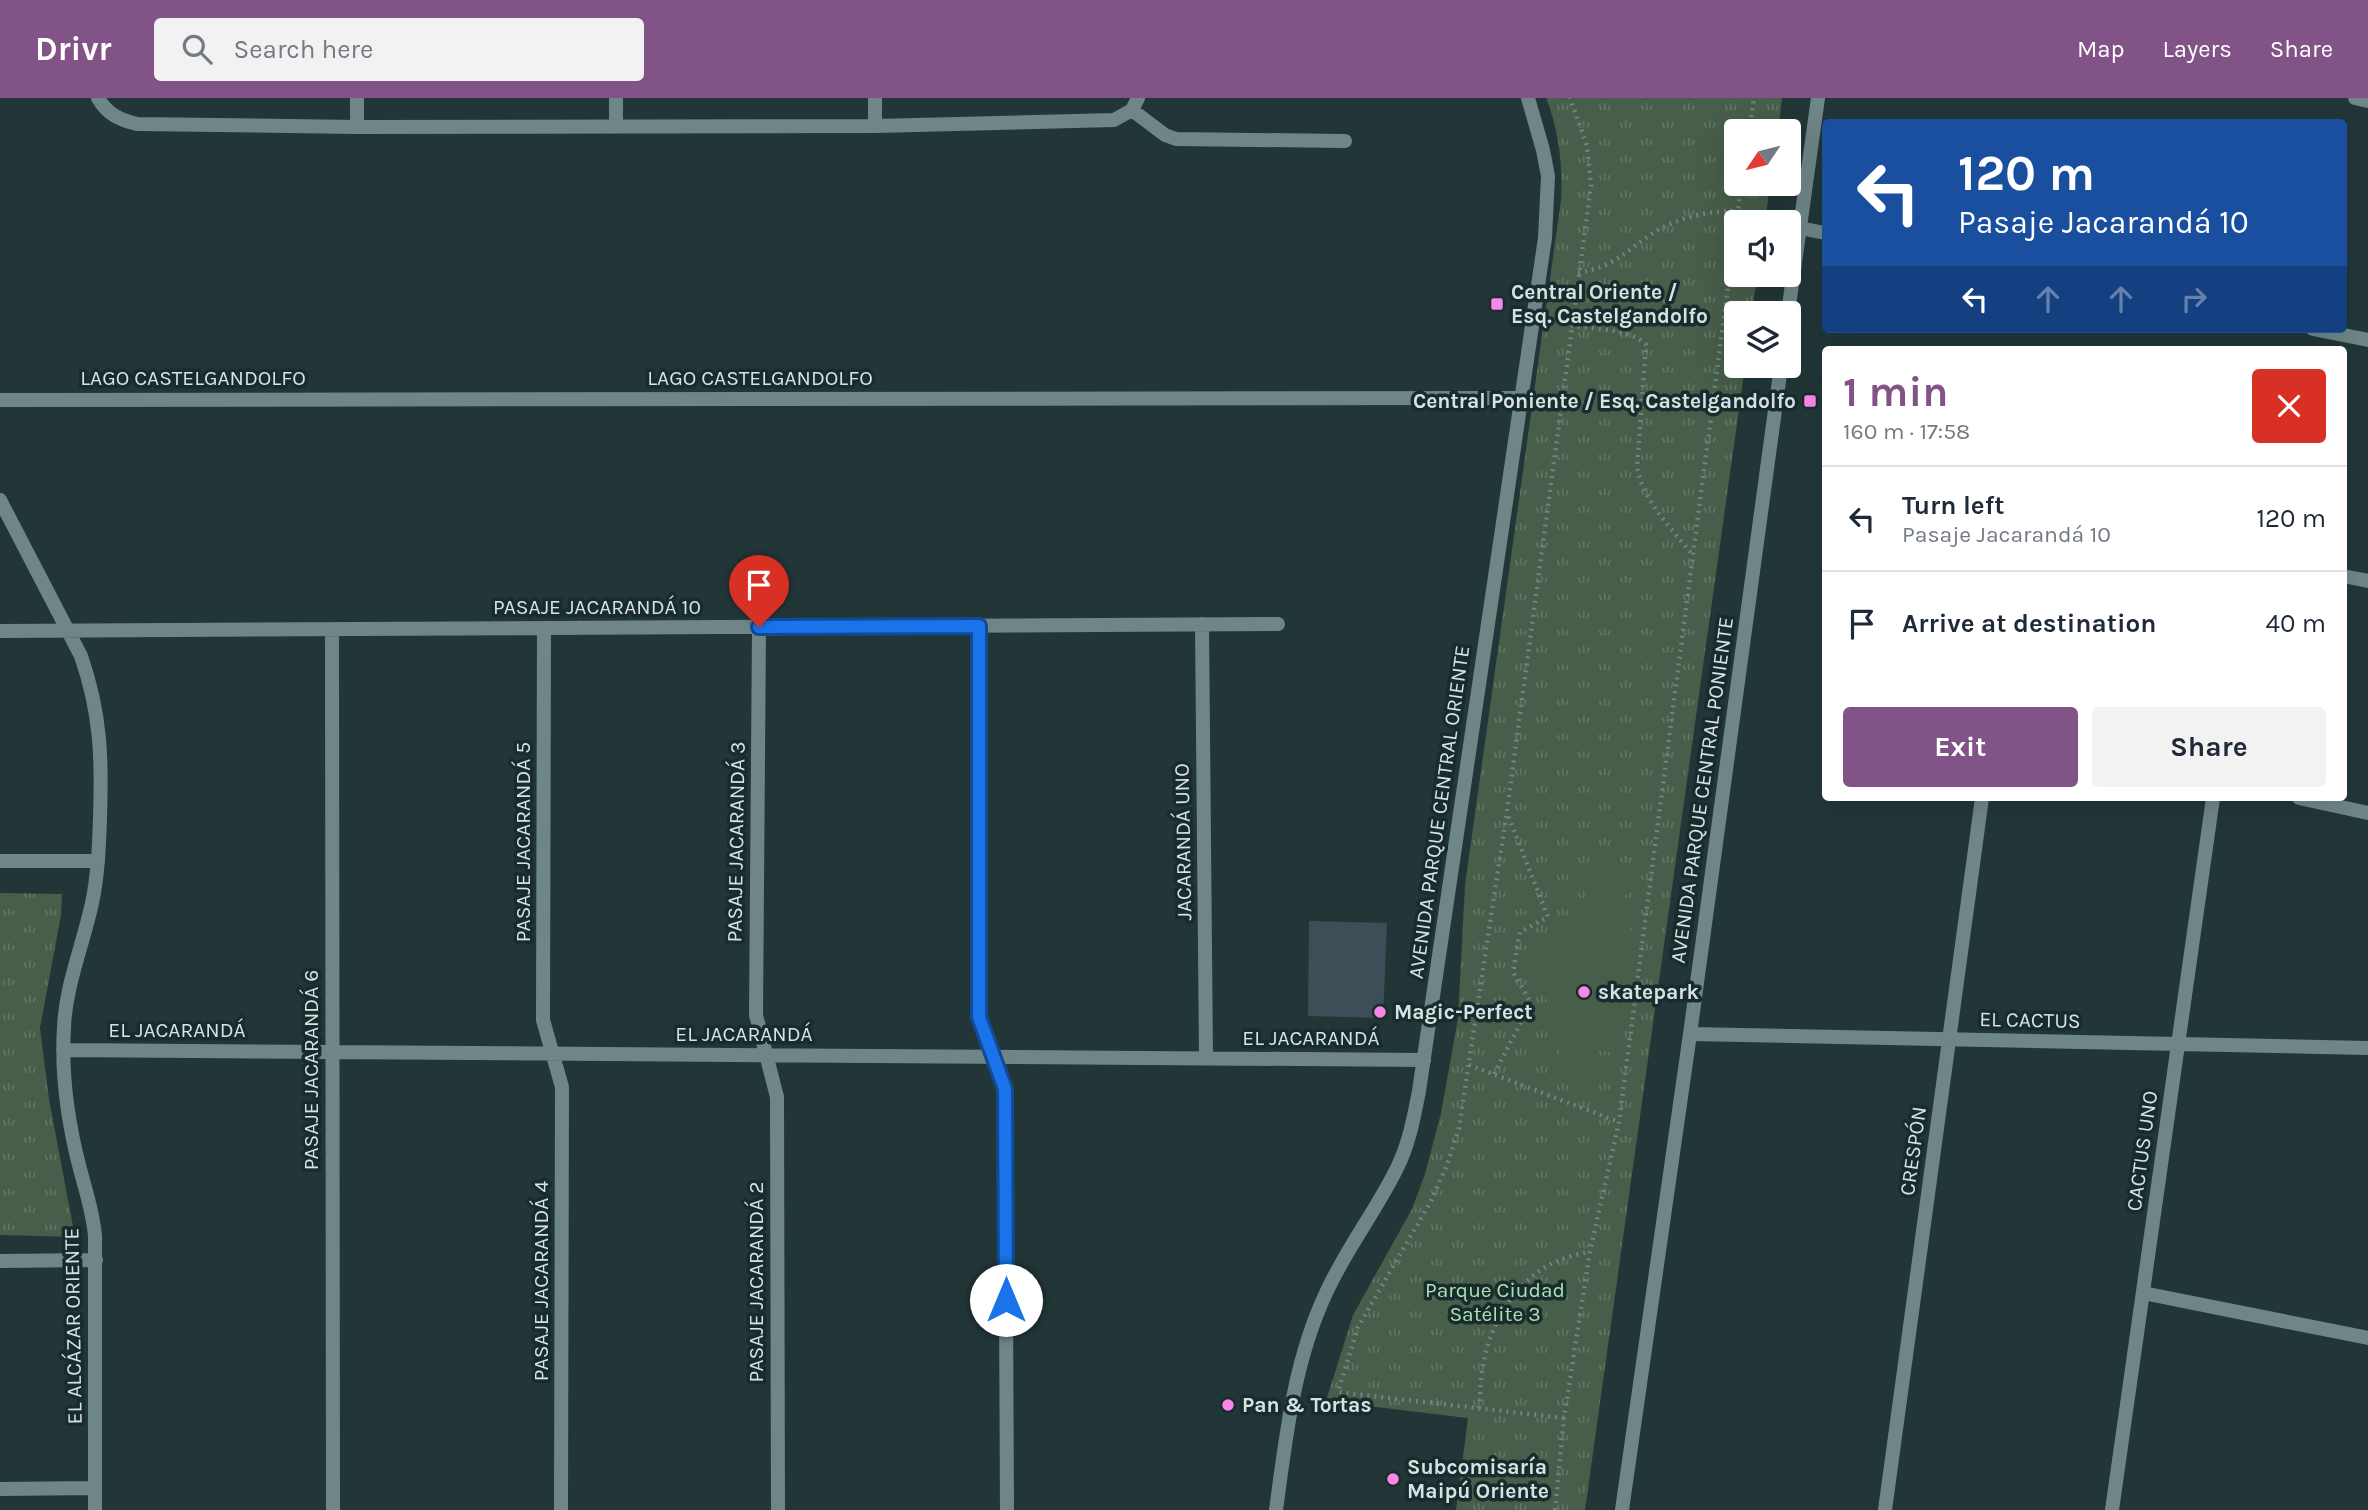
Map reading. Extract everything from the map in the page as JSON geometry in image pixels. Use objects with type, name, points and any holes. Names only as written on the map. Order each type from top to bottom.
[{"type":"street","points":[[98,98],[108,111],[122,120],[137,124],[357,127],[875,126],[1114,120],[1135,104],[1165,135],[1176,139],[1345,141]]},
{"type":"street","points":[[357,98],[357,127]]},
{"type":"street","points":[[616,98],[616,127]]},
{"type":"street","points":[[875,98],[875,126]]},
{"type":"street","name":"AVENIDA PARQUE CENTRAL ORIENTE","points":[[1276,1510],[1287,1424],[1307,1342],[1335,1273],[1398,1167],[1413,1120],[1424,1060],[1520,398],[1542,264],[1548,176],[1528,98]]},
{"type":"street","points":[[1801,221],[1818,98]]},
{"type":"street","points":[[2355,98],[2368,101]]},
{"type":"street","points":[[1801,228],[1822,232]]},
{"type":"street","points":[[2333,333],[2368,340]]},
{"type":"street","name":"AVENIDA PARQUE CENTRAL PONIENTE","points":[[1622,1510],[1779,378]]},
{"type":"street","name":"LAGO CASTELGANDOLFO","points":[[0,400],[1520,398]]},
{"type":"street","name":"EL ALCÁZAR ORIENTE","points":[[0,500],[70,631],[90,682],[102,756],[99,862],[92,904],[67,997],[63,1050],[71,1126],[80,1170],[93,1212],[96,1260],[95,1510]]},
{"type":"street","points":[[2347,577],[2368,581]]},
{"type":"street","name":"JACARANDÁ UNO","points":[[1202,624],[1206,1059]]},
{"type":"street","name":"PASAJE JACARANDÁ 10","points":[[0,631],[1278,624]]},
{"type":"street","points":[[979,626],[979,1017],[1005,1089],[1007,1510]]},
{"type":"street","name":"PASAJE JACARANDÁ 3","points":[[759,627],[756,1015],[766,1055]]},
{"type":"street","name":"PASAJE JACARANDÁ 5","points":[[544,629],[543,1020],[552,1054]]},
{"type":"street","name":"PASAJE JACARANDÁ 6","points":[[332,630],[333,1510]]},
{"type":"street","name":"CRESPÓN","points":[[1885,1510],[1982,801]]},
{"type":"street","name":"CACTUS UNO","points":[[2112,1510],[2213,801]]},
{"type":"street","points":[[2313,801],[2368,813]]},
{"type":"street","points":[[0,861],[99,862]]},
{"type":"street","name":"EL CACTUS","points":[[1690,1034],[2368,1048]]},
{"type":"street","name":"EL JACARANDÁ","points":[[63,1050],[1424,1060]]},
{"type":"street","name":"PASAJE JACARANDÁ 4","points":[[552,1054],[562,1087],[561,1510]]},
{"type":"street","name":"PASAJE JACARANDÁ 2","points":[[766,1055],[777,1097],[778,1510]]},
{"type":"street","points":[[0,1261],[96,1260]]},
{"type":"street","points":[[2143,1293],[2368,1338]]},
{"type":"street","points":[[0,1489],[95,1488]]},
{"type":"path","points":[[1564,1418],[1338,1392],[1358,1327],[1432,1201],[1459,1128],[1507,811],[1591,186],[1587,146],[1570,98]]},
{"type":"path","points":[[1751,119],[1754,98]]},
{"type":"path","points":[[1578,273],[1608,265],[1651,233],[1677,220],[1724,213]]},
{"type":"path","points":[[1555,1510],[1564,1418],[1590,1251],[1619,1122],[1728,287]]},
{"type":"path","points":[[1571,326],[1629,334],[1641,338],[1646,345],[1637,467],[1639,479],[1648,498],[1692,555]]},
{"type":"path","points":[[1494,1074],[1531,1003],[1513,972],[1520,932],[1548,917],[1507,811]]},
{"type":"path","points":[[1469,1065],[1619,1122]]},
{"type":"path","points":[[1479,1408],[1483,1361],[1495,1326],[1507,1304],[1525,1283],[1550,1264],[1590,1251]]},
{"type":"green space","name":"Parque Ciudad Satélite 3","points":[[1546,98],[1782,98],[1779,119],[1724,119],[1724,196],[1768,196],[1767,210],[1724,210],[1724,287],[1755,287],[1754,301],[1724,301],[1724,378],[1743,378],[1585,1510],[1456,1510],[1468,1418],[1326,1401],[1353,1315],[1412,1209],[1425,1174],[1441,1113],[1458,1018],[1465,885],[1561,200],[1559,148]]},
{"type":"green space","points":[[1604,871],[1614,873],[1629,885],[1621,912],[1624,922],[1639,943],[1620,1054],[1597,1050],[1589,1078],[1565,1074],[1557,1062],[1562,1043],[1569,1038],[1524,960],[1588,922],[1585,885],[1591,877]]},
{"type":"green space","points":[[0,893],[62,894],[61,915],[40,1028],[49,1099],[75,1237],[0,1235]]},
{"type":"building","points":[[1309,921],[1387,923],[1383,1018],[1308,1016]]},
{"type":"place","name":"Central Oriente / Esq. Castelgandolfo","points":[[1497,304]]},
{"type":"place","name":"Central Poniente / Esq. Castelgandolfo","points":[[1810,401]]},
{"type":"place","name":"skatepark","points":[[1584,992]]},
{"type":"place","name":"Magic-Perfect","points":[[1380,1012]]},
{"type":"place","name":"Pan & Tortas","points":[[1228,1405]]},
{"type":"place","name":"Subcomisaría Maipú Oriente","points":[[1393,1479]]},
{"type":"route","points":[[759,627],[979,626],[979,1017],[1005,1089],[1006,1300]]}]
